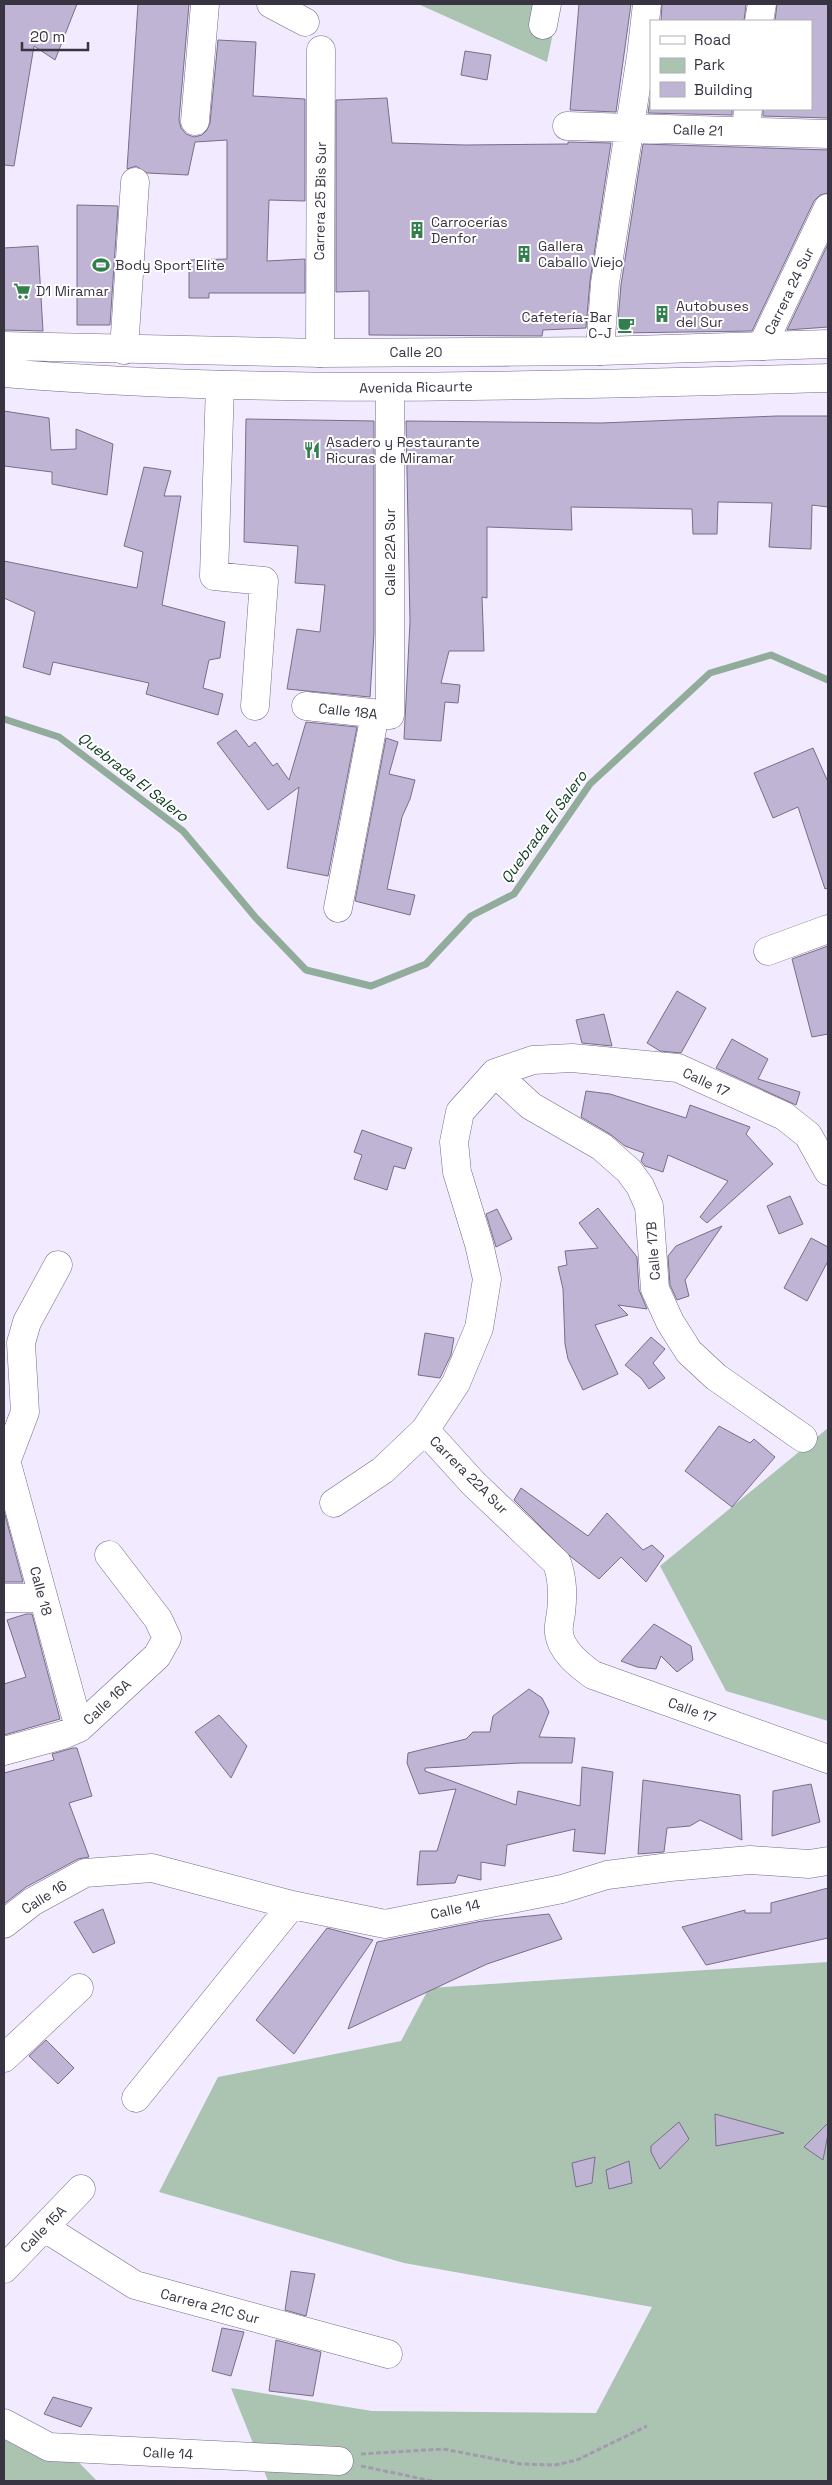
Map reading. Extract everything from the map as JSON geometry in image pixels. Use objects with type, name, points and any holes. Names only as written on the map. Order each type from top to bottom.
[{"type":"street","points":[[195,121],[205,4]]},
{"type":"street","points":[[271,4],[305,22]]},
{"type":"street","points":[[600,351],[605,283],[630,128],[647,4]]},
{"type":"street","points":[[759,20],[762,4]]},
{"type":"street","name":"Carrera 25 Bis Sur","points":[[320,353],[321,50]]},
{"type":"street","name":"Calle 21","points":[[567,126],[630,128],[747,120],[828,134]]},
{"type":"street","points":[[124,350],[135,182]]},
{"type":"street","name":"Carrera 24 Sur","points":[[762,346],[828,208]]},
{"type":"street","name":"Calle 20","points":[[4,346],[320,353],[600,351],[828,344]]},
{"type":"street","name":"Avenida Ricaurte","points":[[4,373],[98,380],[220,385],[390,388],[828,378]]},
{"type":"street","points":[[220,385],[214,576],[264,580],[255,706]]},
{"type":"street","name":"Calle 22A Sur","points":[[338,908],[383,715],[390,388]]},
{"type":"street","name":"Calle 18A","points":[[306,706],[383,715]]},
{"type":"street","points":[[768,951],[828,929]]},
{"type":"street","name":"Calle 17","points":[[495,1073],[533,1060],[572,1058],[678,1068],[784,1116],[808,1135],[828,1171]]},
{"type":"street","name":"Carrera 22A Sur","points":[[495,1073],[460,1112],[454,1142],[457,1172],[479,1244],[487,1280],[479,1328],[456,1384],[425,1430],[473,1483],[557,1562],[563,1578],[559,1633],[565,1648]]},
{"type":"street","name":"Calle 17B","points":[[495,1073],[531,1106],[602,1147],[629,1170],[640,1186],[649,1206],[655,1289],[670,1322],[690,1352],[716,1377],[804,1438]]},
{"type":"street","points":[[5,1458],[25,1412],[20,1343],[27,1322],[58,1265]]},
{"type":"street","points":[[334,1503],[383,1470],[425,1430]]},
{"type":"street","name":"Calle 18","points":[[5,1458],[79,1728]]},
{"type":"street","name":"Calle 16A","points":[[4,1751],[63,1735],[79,1728],[157,1656],[167,1638],[158,1619],[109,1555]]},
{"type":"street","points":[[4,1598],[42,1598]]},
{"type":"street","name":"Calle 17","points":[[565,1648],[576,1662],[593,1675],[828,1759]]},
{"type":"street","name":"Calle 14","points":[[85,1873],[152,1868],[292,1905],[385,1924],[562,1889],[607,1875],[670,1866],[750,1860],[809,1864],[828,1862]]},
{"type":"street","name":"Calle 16","points":[[4,1924],[32,1902],[85,1873]]},
{"type":"street","points":[[136,2098],[292,1905]]},
{"type":"street","points":[[4,2058],[79,1988]]},
{"type":"street","name":"Calle 15A","points":[[4,2268],[81,2189]]},
{"type":"street","name":"Carrera 21C Sur","points":[[45,2228],[135,2285],[388,2354]]},
{"type":"street","name":"Calle 14","points":[[4,2424],[49,2447],[339,2461]]},
{"type":"path","points":[[339,2461],[366,2453],[443,2449],[522,2464],[556,2465],[577,2460],[647,2426]]},
{"type":"path","points":[[339,2461],[432,2481]]},
{"type":"green space","points":[[418,4],[559,4],[547,62]]},
{"type":"green space","points":[[828,1428],[828,1721],[726,1691],[660,1566]]},
{"type":"green space","points":[[828,1962],[828,2481],[268,2481],[231,2388],[372,2411],[596,2413],[652,2307],[404,2263],[159,2192],[218,2077],[401,2041],[429,1988]]},
{"type":"green space","points":[[4,2419],[59,2442],[97,2481],[4,2481]]},
{"type":"building","points":[[4,4],[77,4],[55,60],[34,46],[14,166],[4,165]]},
{"type":"building","points":[[138,4],[189,4],[179,120],[181,128],[186,134],[194,137],[202,135],[210,123],[218,40],[256,42],[253,96],[305,99],[305,201],[269,200],[267,261],[305,259],[305,293],[209,293],[209,298],[189,298],[189,260],[227,259],[227,140],[195,142],[188,175],[147,173],[136,166],[127,169]]},
{"type":"building","points":[[579,4],[631,4],[616,112],[570,110]]},
{"type":"building","points":[[662,4],[746,4],[744,20],[661,20]]},
{"type":"building","points":[[777,4],[828,4],[828,118],[763,116],[763,110],[812,110],[812,20],[775,20]]},
{"type":"building","points":[[465,51],[491,55],[487,80],[461,75]]},
{"type":"building","points":[[387,98],[392,143],[465,145],[568,144],[568,142],[611,143],[590,281],[586,328],[543,330],[542,336],[369,335],[369,291],[336,292],[336,100]]},
{"type":"building","points":[[650,100],[650,110],[732,110],[732,115],[648,113]]},
{"type":"building","points":[[643,144],[828,150],[828,193],[820,195],[814,201],[752,331],[617,333],[621,285]]},
{"type":"building","name":"Body Sport Elite","points":[[77,205],[118,206],[110,325],[77,325]]},
{"type":"building","points":[[828,244],[828,327],[787,330]]},
{"type":"building","name":"D1 Miramar","points":[[38,246],[43,331],[4,330],[4,248]]},
{"type":"building","points":[[4,411],[49,418],[51,450],[76,449],[76,429],[113,444],[107,495],[52,484],[52,472],[4,466]]},
{"type":"building","points":[[777,416],[828,416],[828,507],[812,505],[811,549],[769,547],[772,503],[718,502],[717,534],[693,534],[692,509],[571,507],[572,530],[487,527],[487,598],[482,597],[484,651],[449,651],[441,683],[460,685],[458,703],[445,702],[441,741],[404,739],[410,622],[406,421],[601,423]]},
{"type":"building","points":[[246,419],[374,421],[374,633],[370,697],[287,689],[297,629],[320,632],[325,585],[295,583],[298,546],[244,542]]},
{"type":"building","points":[[144,467],[171,471],[164,496],[181,496],[162,605],[225,622],[220,658],[209,660],[203,688],[223,694],[218,715],[146,694],[149,683],[53,662],[50,675],[23,667],[35,612],[4,598],[4,561],[137,588],[143,552],[124,546]]},
{"type":"building","points":[[306,722],[357,727],[328,876],[287,868],[299,787],[268,810],[217,743],[236,730],[249,747],[255,742],[273,766],[277,763],[289,780]]},
{"type":"building","points":[[386,738],[398,742],[389,774],[415,780],[410,799],[402,817],[387,889],[415,895],[410,915],[355,901]]},
{"type":"building","points":[[813,748],[828,782],[828,888],[825,889],[798,807],[773,818],[754,773]]},
{"type":"building","points":[[828,946],[828,1034],[812,1037],[792,959]]},
{"type":"building","points":[[677,991],[706,1008],[681,1053],[660,1051],[647,1043]]},
{"type":"building","points":[[604,1014],[612,1046],[582,1043],[576,1020]]},
{"type":"building","points":[[732,1039],[768,1059],[758,1079],[800,1092],[796,1105],[716,1068]]},
{"type":"building","points":[[586,1091],[610,1094],[686,1118],[690,1105],[750,1127],[746,1134],[773,1164],[707,1223],[700,1217],[728,1181],[668,1155],[663,1172],[645,1166],[641,1161],[644,1153],[625,1146],[610,1134],[581,1117]]},
{"type":"building","points":[[362,1130],[412,1148],[405,1169],[394,1166],[387,1190],[354,1179],[362,1155],[354,1152]]},
{"type":"building","points":[[790,1196],[803,1224],[779,1234],[767,1206]]},
{"type":"building","points":[[598,1208],[637,1257],[639,1290],[647,1309],[618,1305],[628,1315],[595,1325],[618,1374],[583,1390],[568,1359],[565,1344],[563,1289],[558,1267],[567,1265],[565,1251],[598,1248],[579,1223]]},
{"type":"building","points":[[497,1209],[512,1239],[496,1247],[486,1214]]},
{"type":"building","points":[[722,1226],[685,1280],[689,1296],[677,1300],[670,1285],[668,1256],[676,1246]]},
{"type":"building","points":[[811,1238],[828,1247],[828,1261],[807,1301],[784,1288]]},
{"type":"building","points":[[425,1333],[454,1338],[451,1355],[440,1378],[418,1375]]},
{"type":"building","points":[[651,1337],[665,1349],[653,1363],[665,1378],[649,1389],[641,1378],[625,1365]]},
{"type":"building","points":[[719,1426],[750,1443],[754,1439],[775,1457],[732,1507],[685,1471]]},
{"type":"building","points":[[521,1488],[588,1536],[607,1513],[643,1550],[652,1545],[664,1556],[646,1582],[621,1557],[599,1579],[570,1556],[514,1500]]},
{"type":"building","points":[[4,1511],[23,1582],[4,1582]]},
{"type":"building","points":[[32,1614],[60,1719],[4,1735],[4,1684],[26,1677],[7,1620]]},
{"type":"building","points":[[654,1624],[691,1646],[693,1660],[677,1672],[661,1656],[656,1669],[637,1667],[621,1661]]},
{"type":"building","points":[[529,1689],[542,1698],[549,1712],[539,1737],[575,1738],[572,1763],[521,1763],[425,1768],[425,1771],[516,1805],[518,1791],[580,1806],[582,1767],[613,1772],[605,1854],[573,1851],[575,1829],[507,1845],[505,1866],[481,1862],[481,1880],[458,1875],[455,1883],[417,1885],[420,1851],[437,1851],[456,1789],[419,1794],[407,1763],[408,1753],[466,1739],[473,1732],[490,1732],[493,1716]]},
{"type":"building","points":[[219,1715],[247,1746],[231,1778],[195,1732]]},
{"type":"building","points":[[77,1748],[92,1796],[69,1803],[89,1857],[78,1859],[26,1887],[4,1904],[4,1773],[54,1760],[52,1754]]},
{"type":"building","points":[[643,1780],[740,1795],[742,1840],[700,1820],[690,1826],[667,1828],[664,1852],[638,1854]]},
{"type":"building","points":[[811,1784],[820,1822],[772,1836],[773,1791]]},
{"type":"building","points":[[828,1888],[828,1938],[706,1965],[682,1927],[745,1910],[745,1913],[771,1913],[771,1903]]},
{"type":"building","points":[[103,1909],[115,1943],[93,1953],[74,1922]]},
{"type":"building","points":[[549,1914],[562,1939],[487,1964],[348,2029],[377,1942],[482,1921]]},
{"type":"building","points":[[327,1928],[373,1940],[294,2054],[256,2020]]},
{"type":"building","points":[[46,2040],[74,2068],[58,2084],[29,2056]]},
{"type":"building","points":[[715,2114],[784,2133],[716,2146]]},
{"type":"building","points":[[679,2122],[689,2139],[660,2169],[651,2152],[651,2146]]},
{"type":"building","points":[[828,2123],[828,2134],[823,2160],[804,2147]]},
{"type":"building","points":[[595,2157],[592,2183],[576,2187],[572,2163]]},
{"type":"building","points":[[629,2161],[632,2183],[609,2189],[606,2170]]},
{"type":"building","points":[[291,2271],[315,2274],[306,2316],[285,2310]]},
{"type":"building","points":[[222,2328],[244,2332],[231,2376],[212,2371]]},
{"type":"building","points":[[276,2340],[321,2352],[313,2396],[269,2391]]},
{"type":"building","points":[[53,2397],[92,2408],[81,2427],[44,2414]]},
{"type":"waterway","name":"Quebrada El Salero","points":[[4,719],[59,737],[183,831],[256,918],[306,970],[371,986],[426,964],[471,916],[514,894],[590,784],[710,673],[771,655],[828,680]]},
{"type":"place","name":"Carrocerías Denfor","points":[[417,230]]},
{"type":"place","name":"Gallera Caballo Viejo","points":[[524,254]]},
{"type":"place","name":"Body Sport Elite","points":[[101,265]]},
{"type":"place","name":"D1 Miramar","points":[[22,291]]},
{"type":"place","name":"Autobuses del Sur","points":[[662,314]]},
{"type":"place","name":"Cafetería-Bar C-J","points":[[626,325]]},
{"type":"place","name":"Asadero y Restaurante Ricuras de Miramar","points":[[312,450]]}]
